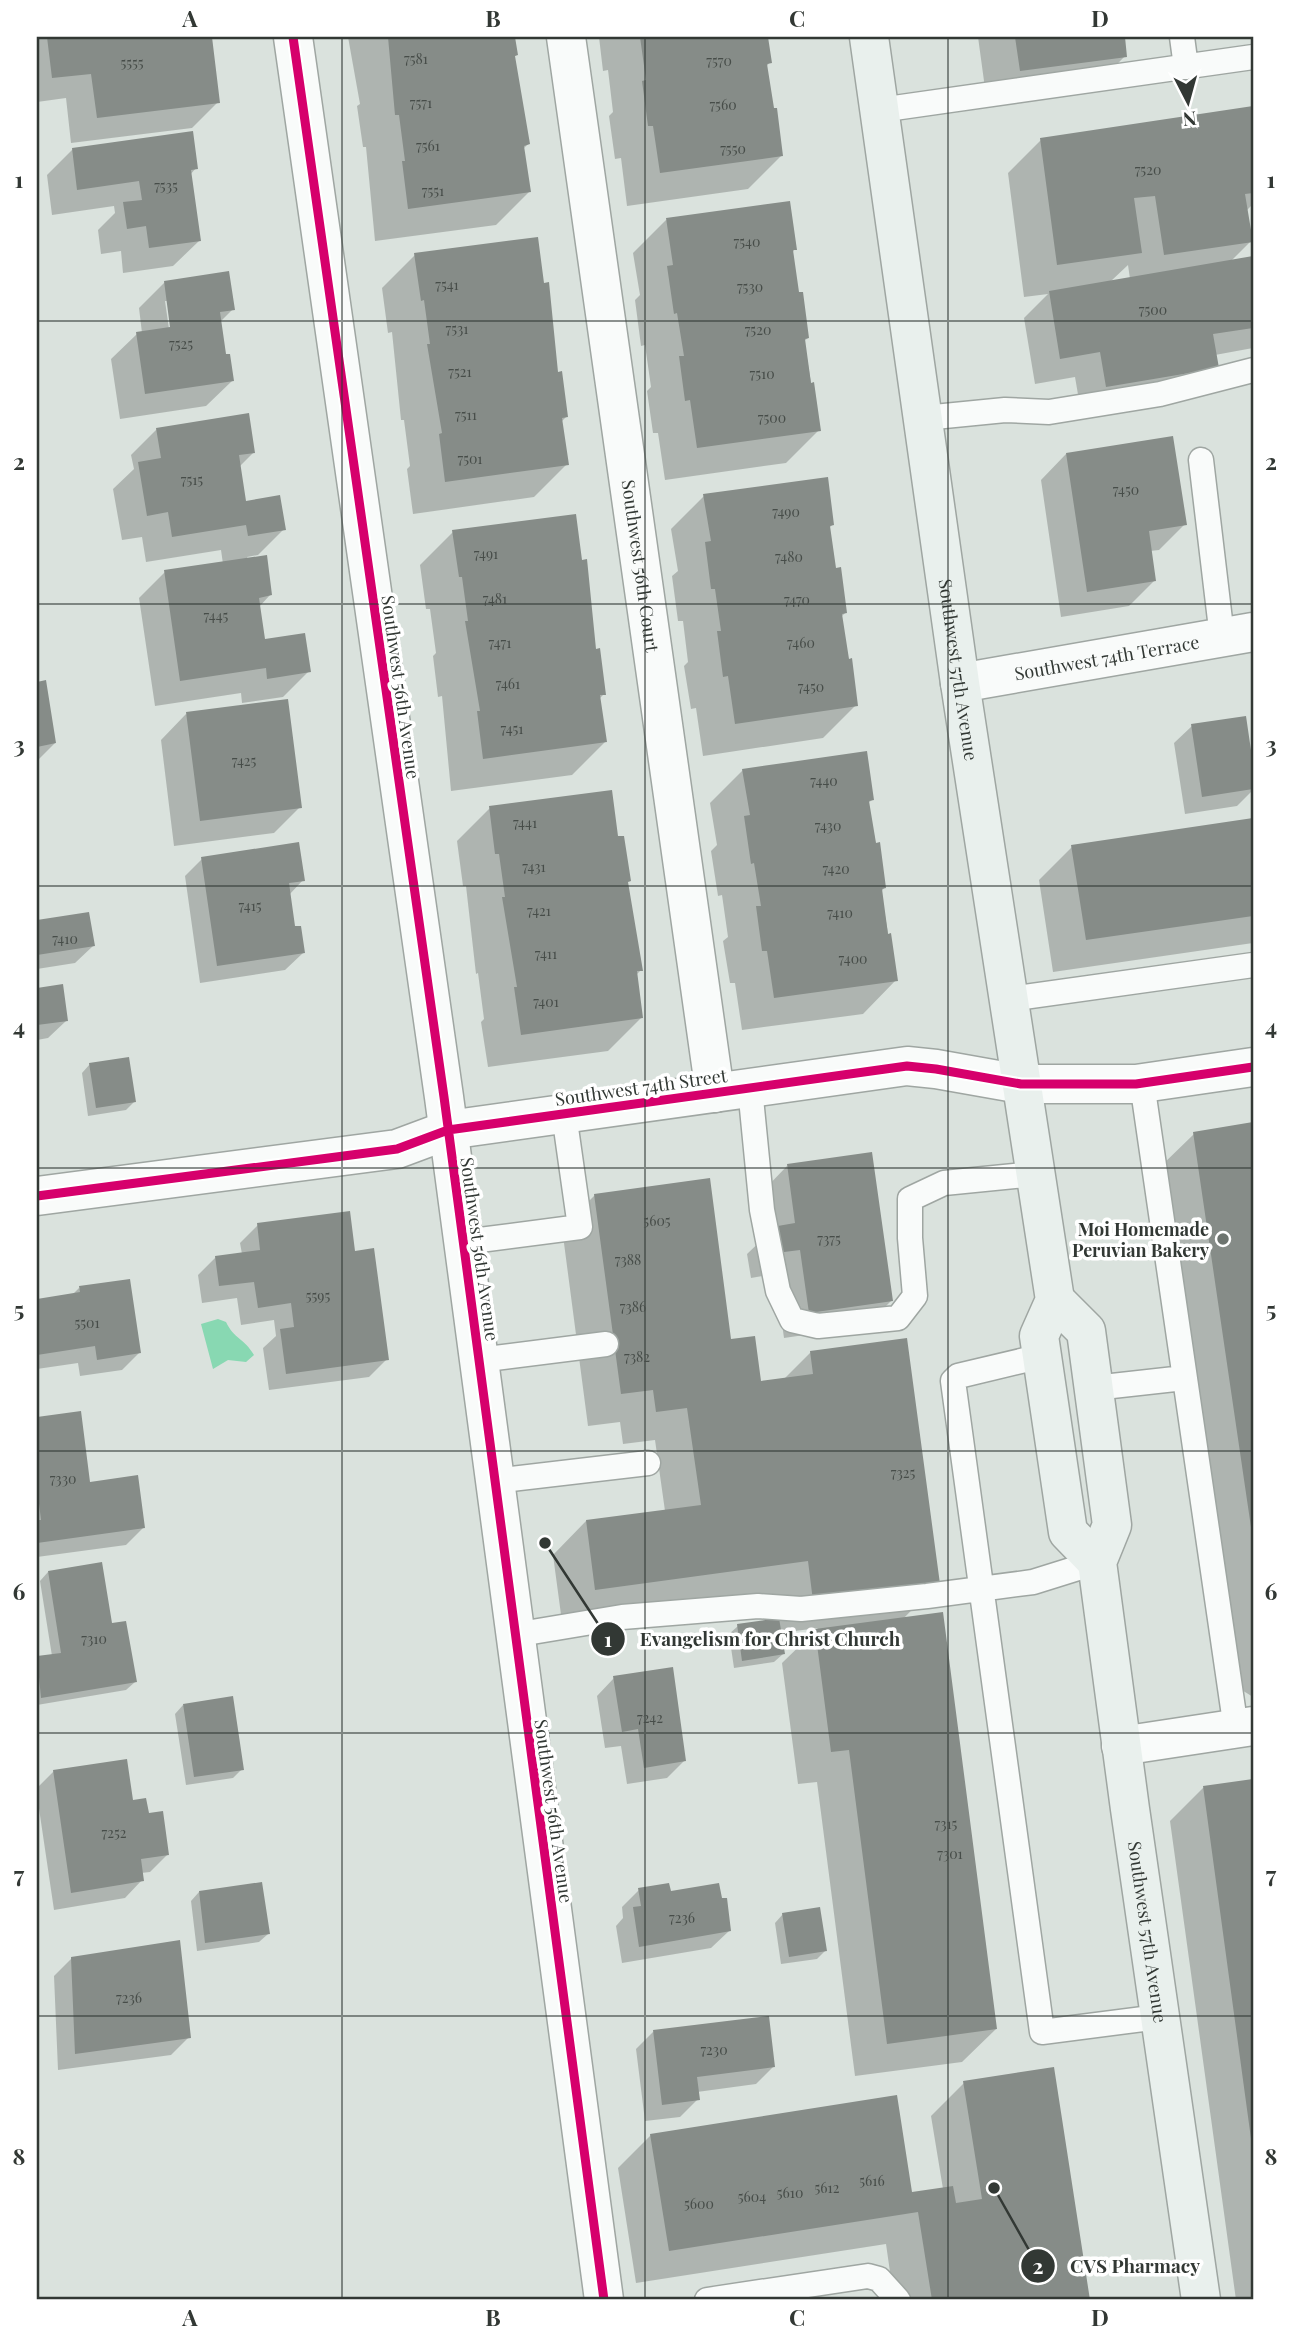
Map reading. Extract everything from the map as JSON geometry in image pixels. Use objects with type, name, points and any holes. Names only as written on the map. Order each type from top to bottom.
[{"type":"main road","name":"Southwest 57th Avenue","points":[[869,37],[960,683],[1055,1300],[1086,1331],[1112,1525],[1097,1562],[1201,2300]]},
{"type":"main road","points":[[1055,1300],[1039,1336],[1068,1532],[1097,1562]]},
{"type":"street","name":"Southwest 56th Avenue","points":[[293,37],[464,1241],[604,2300]]},
{"type":"street","name":"Southwest 56th Court","points":[[566,37],[701,989],[733,1091]]},
{"type":"street","name":"Southwest 74th Terrace","points":[[960,683],[1238,635]]},
{"type":"street","name":"Southwest 74th Street","points":[[37,1196],[397,1149],[448,1130],[907,1066],[1021,1084],[1142,1083],[1253,1067]]},
{"type":"street","points":[[1121,1746],[1245,1727]]},
{"type":"lane","points":[[1182,37],[1186,67]]},
{"type":"lane","points":[[880,110],[1253,57]]},
{"type":"lane","points":[[924,418],[1005,410],[1049,412],[1160,394],[1253,370]]},
{"type":"lane","points":[[1201,460],[1238,635]]},
{"type":"lane","points":[[1009,999],[1253,965]]},
{"type":"lane","points":[[1142,1083],[1184,1378],[1245,1727]]},
{"type":"lane","points":[[733,1091],[762,1210],[778,1291],[792,1320],[818,1326],[898,1318],[915,1296],[910,1199],[944,1183],[1035,1174]]},
{"type":"lane","points":[[464,1241],[580,1227],[564,1114]]},
{"type":"lane","points":[[479,1360],[606,1344]]},
{"type":"lane","points":[[1042,1356],[958,1376],[953,1381],[1042,2032],[1159,2017]]},
{"type":"lane","points":[[1094,1388],[1184,1378]]},
{"type":"lane","points":[[494,1481],[648,1463]]},
{"type":"lane","points":[[514,1635],[622,1617],[758,1606],[801,1609],[980,1589],[1033,1582],[1097,1562]]},
{"type":"lane","points":[[706,2300],[868,2276],[879,2279],[888,2286],[898,2300]]},
{"type":"shaded area","points":[[218,1319],[226,1322],[254,1355],[246,1362],[228,1360],[213,1369],[201,1324]]},
{"type":"building","points":[[47,37],[212,37],[220,103],[97,118],[91,74],[52,78]]},
{"type":"building","points":[[388,37],[515,37],[518,55],[515,56],[530,144],[524,146],[531,192],[408,209],[402,161],[405,161],[399,115],[395,115]]},
{"type":"building","points":[[640,37],[768,37],[772,63],[767,64],[774,108],[777,108],[783,156],[660,173],[653,126],[648,126],[642,81],[646,80]]},
{"type":"building","points":[[1015,37],[1125,37],[1127,57],[1020,71]]},
{"type":"building","points":[[1253,106],[1253,193],[1245,194],[1253,242],[1164,255],[1155,196],[1134,198],[1142,253],[1057,265],[1040,138]]},
{"type":"building","points":[[193,131],[198,169],[191,170],[201,241],[149,248],[146,226],[127,229],[123,202],[142,200],[139,181],[77,190],[72,148]]},
{"type":"building","points":[[790,201],[797,250],[793,250],[799,292],[803,292],[809,338],[805,339],[821,431],[697,448],[690,400],[685,401],[679,356],[684,356],[667,266],[673,265],[666,218]]},
{"type":"building","points":[[538,237],[544,283],[549,282],[558,372],[562,371],[568,417],[562,418],[569,465],[445,482],[439,434],[442,433],[427,344],[430,344],[414,253]]},
{"type":"building","points":[[1253,256],[1253,328],[1213,334],[1219,368],[1106,387],[1100,352],[1060,359],[1049,291]]},
{"type":"building","points":[[229,271],[235,310],[220,312],[226,354],[230,354],[234,381],[145,394],[136,332],[170,327],[164,281]]},
{"type":"building","points":[[249,413],[255,453],[239,455],[246,501],[280,495],[286,530],[248,536],[246,525],[172,537],[168,512],[147,516],[138,462],[161,458],[156,428]]},
{"type":"building","points":[[1173,436],[1187,525],[1149,531],[1156,581],[1087,592],[1066,453]]},
{"type":"building","points":[[828,477],[834,525],[830,526],[836,568],[841,567],[847,613],[842,614],[849,659],[852,658],[858,706],[735,724],[728,676],[723,677],[717,631],[721,631],[715,589],[711,589],[705,542],[711,541],[703,494]]},
{"type":"building","points":[[576,514],[582,560],[587,559],[596,649],[600,648],[606,695],[600,695],[607,742],[483,759],[477,711],[480,711],[465,621],[468,621],[452,530]]},
{"type":"building","points":[[267,555],[272,595],[259,598],[265,639],[305,633],[311,672],[267,679],[266,668],[180,681],[164,570]]},
{"type":"building","points":[[46,680],[56,743],[37,747],[37,682]]},
{"type":"building","points":[[288,699],[302,808],[200,821],[186,712]]},
{"type":"building","points":[[1246,716],[1253,764],[1253,789],[1202,797],[1191,724]]},
{"type":"building","points":[[867,751],[874,800],[869,801],[876,843],[880,842],[886,888],[882,889],[898,981],[774,998],[767,951],[762,951],[756,906],[761,906],[744,816],[750,815],[742,769]]},
{"type":"building","points":[[612,790],[618,836],[624,836],[631,881],[628,882],[643,971],[637,971],[643,1018],[521,1035],[514,987],[517,987],[502,897],[505,897],[499,854],[495,854],[489,806]]},
{"type":"building","points":[[1253,818],[1253,916],[1086,940],[1071,845]]},
{"type":"building","points":[[299,842],[305,881],[289,883],[295,926],[301,926],[305,953],[217,966],[201,857]]},
{"type":"building","points":[[89,912],[95,946],[37,955],[37,920]]},
{"type":"building","points":[[63,984],[68,1021],[37,1025],[37,988]]},
{"type":"building","points":[[129,1057],[136,1102],[96,1108],[89,1063]]},
{"type":"building","points":[[1253,1122],[1253,1534],[1252,1534],[1193,1132]]},
{"type":"building","points":[[872,1152],[893,1301],[809,1313],[800,1250],[776,1253],[772,1227],[795,1223],[787,1164]]},
{"type":"building","points":[[710,1178],[731,1339],[755,1336],[761,1381],[813,1374],[810,1351],[907,1338],[940,1584],[813,1601],[808,1561],[595,1590],[586,1520],[701,1505],[687,1408],[656,1412],[653,1390],[621,1394],[594,1194]]},
{"type":"building","points":[[350,1211],[355,1251],[374,1248],[389,1360],[286,1374],[280,1329],[294,1327],[291,1303],[258,1308],[254,1282],[219,1286],[215,1256],[260,1250],[257,1223]]},
{"type":"building","points":[[130,1279],[141,1353],[97,1360],[95,1346],[37,1355],[37,1299],[80,1292],[79,1286]]},
{"type":"building","points":[[81,1411],[90,1482],[138,1475],[145,1528],[37,1543],[37,1520],[41,1520],[37,1487],[37,1417]]},
{"type":"building","points":[[102,1562],[112,1623],[126,1621],[137,1682],[41,1698],[37,1656],[61,1653],[48,1571]]},
{"type":"building","points":[[943,1612],[997,2029],[887,2044],[849,1750],[831,1752],[815,1629]]},
{"type":"building","points":[[779,1618],[785,1654],[742,1661],[737,1624]]},
{"type":"building","points":[[673,1667],[686,1761],[644,1768],[638,1729],[622,1732],[613,1676]]},
{"type":"building","points":[[233,1696],[244,1770],[194,1777],[183,1704]]},
{"type":"building","points":[[127,1759],[133,1800],[146,1798],[149,1813],[163,1811],[169,1855],[141,1859],[144,1881],[71,1893],[53,1770]]},
{"type":"building","points":[[1253,1779],[1253,2146],[1252,2146],[1203,1786]]},
{"type":"building","points":[[262,1882],[270,1934],[205,1943],[199,1891]]},
{"type":"building","points":[[669,1883],[671,1891],[719,1883],[722,1898],[727,1898],[731,1931],[639,1947],[633,1907],[641,1906],[638,1888]]},
{"type":"building","points":[[820,1907],[827,1951],[789,1957],[782,1913]]},
{"type":"building","points":[[180,1940],[191,2038],[75,2054],[71,1957]]},
{"type":"building","points":[[769,2016],[775,2067],[697,2077],[700,2100],[662,2105],[653,2030]]},
{"type":"building","points":[[1054,2067],[1090,2300],[932,2300],[918,2212],[669,2251],[650,2134],[897,2095],[912,2192],[953,2186],[956,2203],[982,2199],[963,2081]]},
{"type":"cycle path","points":[[293,37],[444,1097],[604,2300]]},
{"type":"cycle path","points":[[37,1196],[397,1149],[448,1130],[907,1066],[1021,1084],[1136,1084],[1253,1067]]},
{"type":"place","name":"Moi Homemade Peruvian Bakery","points":[[1223,1239]]},
{"type":"place","name":"Evangelism for Christ Church","points":[[545,1543]]},
{"type":"place","name":"CVS Pharmacy","points":[[994,2188]]}]
